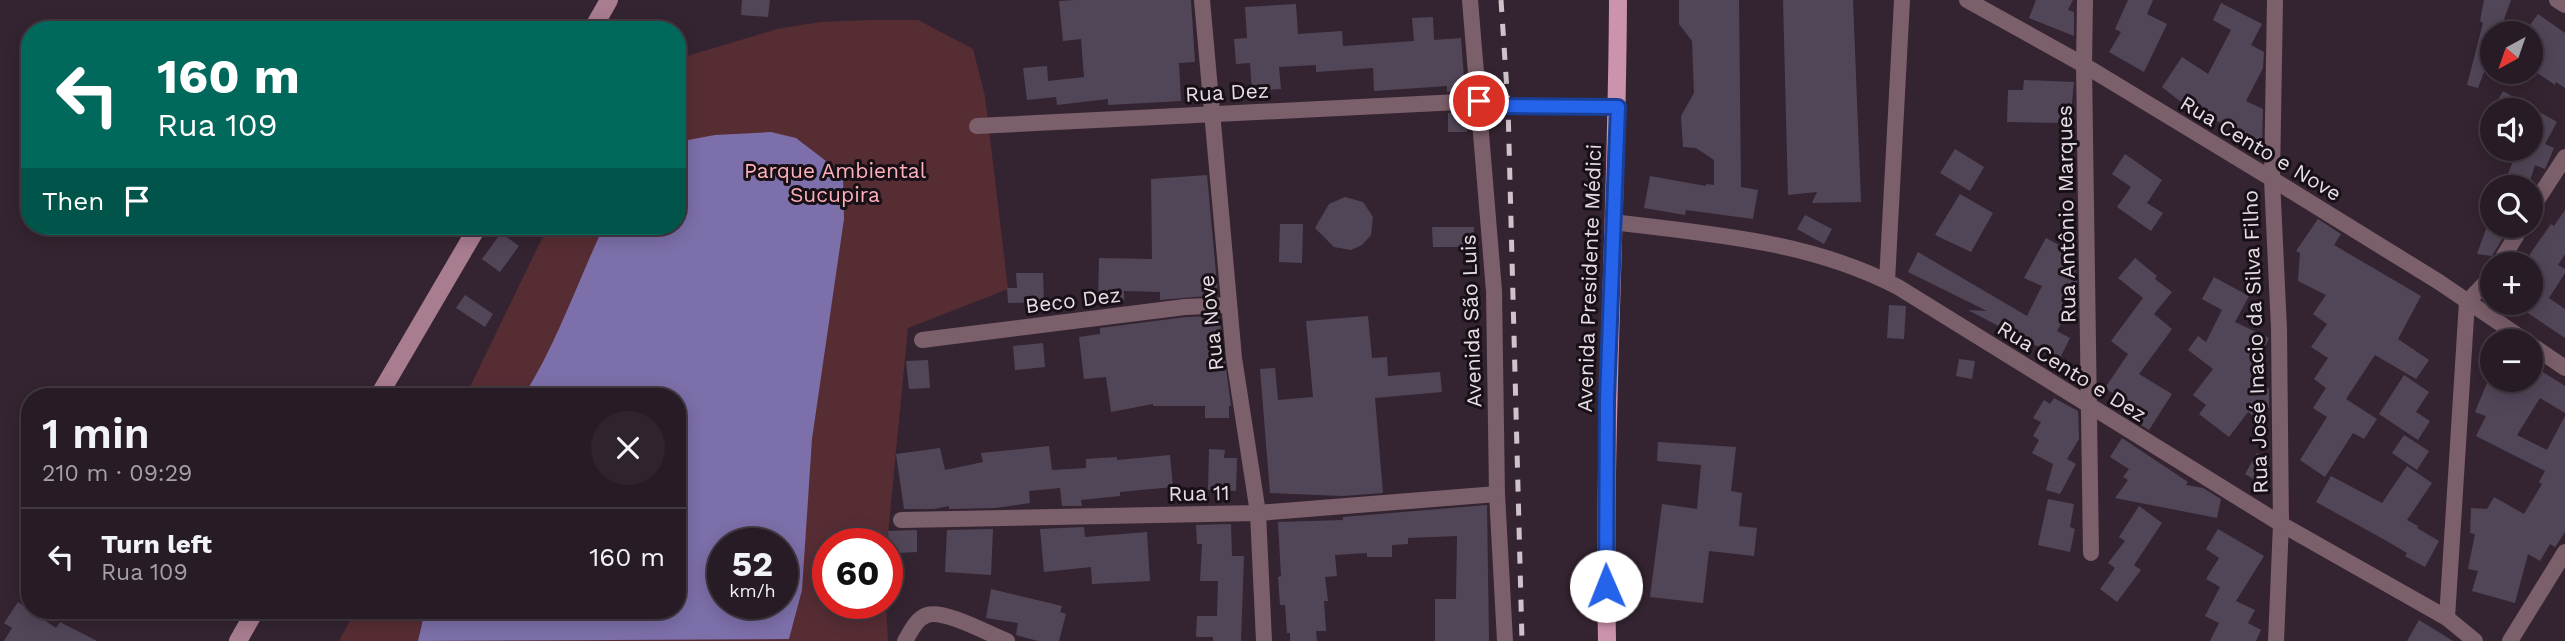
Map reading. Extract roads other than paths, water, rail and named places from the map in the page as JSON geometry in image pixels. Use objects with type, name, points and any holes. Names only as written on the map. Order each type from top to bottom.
[{"type":"main road","name":"Avenida Presidente Médici","points":[[1607,641],[1607,400],[1618,107],[1618,0]]},
{"type":"street","points":[[597,21],[609,0]]},
{"type":"street","name":"Rua Nove","points":[[1202,0],[1234,358],[1258,513],[1264,641]]},
{"type":"street","name":"Avenida São Luis","points":[[1470,0],[1494,291],[1497,494],[1505,641]]},
{"type":"street","points":[[1887,281],[1902,0]]},
{"type":"street","name":"Rua Cento e Nove","points":[[1968,0],[2084,65],[2272,179],[2440,282],[2508,329]]},
{"type":"street","name":"Rua Antônio Marques","points":[[2085,0],[2091,553]]},
{"type":"street","name":"Rua José Inacio da Silva Filho","points":[[2275,0],[2272,179],[2279,329],[2281,524],[2276,641]]},
{"type":"street","points":[[2557,0],[2565,5]]},
{"type":"street","name":"Rua Dez","points":[[977,126],[1479,101],[1507,106],[1618,107]]},
{"type":"street","points":[[2543,191],[2565,157]]},
{"type":"street","name":"Rua Cento e Dez","points":[[1614,222],[1791,248],[1839,261],[1887,281],[2281,524],[2447,618],[2475,641]]},
{"type":"street","points":[[383,388],[473,235]]},
{"type":"street","points":[[2447,618],[2467,302],[2480,288]]},
{"type":"street","name":"Beco Dez","points":[[922,340],[1185,307],[1229,305]]},
{"type":"street","points":[[2543,353],[2565,368]]},
{"type":"street","name":"Rua 11","points":[[901,520],[1258,513],[1497,494]]},
{"type":"street","points":[[2510,641],[2565,552]]},
{"type":"street","points":[[905,641],[916,623],[925,616],[934,614],[949,617],[1007,641]]},
{"type":"street","points":[[238,641],[250,619]]},
{"type":"railway","points":[[1501,0],[1508,106],[1522,641]]},
{"type":"park label","name":"Parque Ambiental Sucupira","points":[[835,182]]}]
